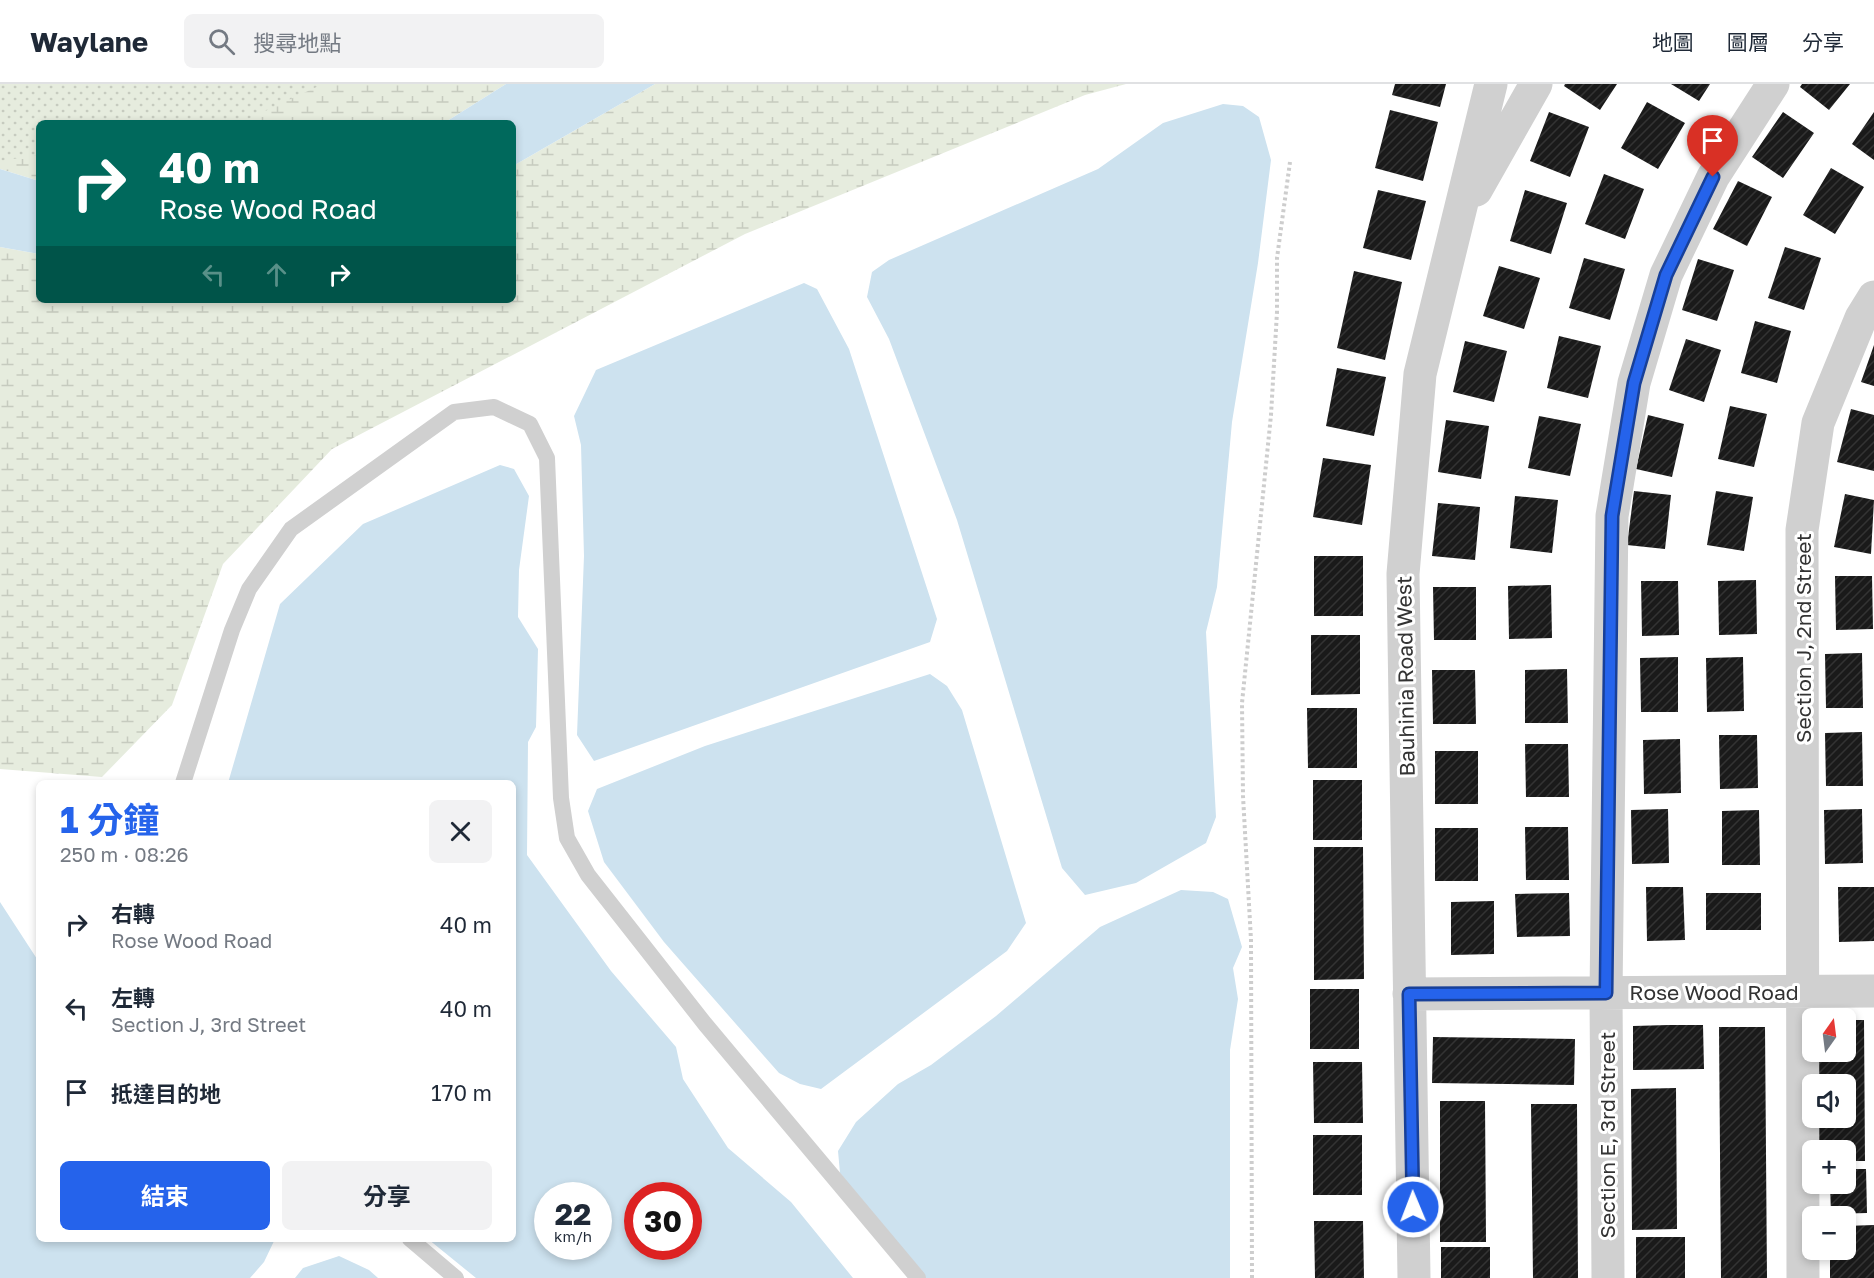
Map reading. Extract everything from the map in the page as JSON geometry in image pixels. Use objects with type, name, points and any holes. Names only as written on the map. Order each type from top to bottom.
[{"type":"street","name":"Bauhinia Road West","points":[[1414,1278],[1403,574],[1420,374],[1491,84]]},
{"type":"street","points":[[1456,226],[1536,84]]},
{"type":"street","name":"Section E, 3rd Street","points":[[1608,1278],[1606,993],[1612,516],[1634,383],[1666,275],[1713,177],[1773,84]]},
{"type":"street","name":"Section J, 2nd Street","points":[[1803,1278],[1802,530],[1818,423],[1861,318],[1874,297]]},
{"type":"street","name":"Rose Wood Road","points":[[1409,994],[1874,991]]},
{"type":"lane","points":[[184,780],[232,630],[249,589],[291,529],[454,412],[494,408],[530,424],[547,458],[561,798],[567,838],[588,875],[705,1024],[918,1278]]},
{"type":"lane","points":[[414,1242],[456,1278]]},
{"type":"path","points":[[1252,1278],[1251,940],[1243,796],[1242,703],[1271,415],[1278,312],[1277,258],[1290,162]]},
{"type":"green space","points":[[0,84],[506,84],[449,120],[36,120],[36,180],[0,169]]},
{"type":"green space","points":[[0,84],[323,84],[243,120],[36,120],[36,155],[0,161]]},
{"type":"green space","points":[[655,84],[1126,84],[1085,95],[745,234],[332,449],[223,564],[172,705],[102,777],[0,769],[0,247],[36,253],[36,303],[516,303],[516,164]]},
{"type":"water","points":[[506,84],[655,84],[516,164],[516,120],[449,120]]},
{"type":"water","points":[[1223,104],[1243,106],[1259,117],[1271,160],[1258,263],[1232,422],[1217,587],[1206,632],[1216,817],[1206,843],[1136,883],[1085,895],[1062,868],[957,520],[889,339],[867,297],[872,272],[889,260],[1098,169],[1163,123]]},
{"type":"water","points":[[0,169],[36,180],[36,253],[0,247]]},
{"type":"water","points":[[804,283],[817,289],[849,349],[937,619],[930,642],[594,761],[577,735],[584,556],[581,445],[574,416],[596,370]]},
{"type":"water","points":[[500,465],[514,469],[529,496],[519,570],[518,617],[538,649],[536,727],[528,742],[527,855],[611,971],[676,1047],[683,1079],[728,1148],[791,1202],[853,1278],[476,1278],[432,1242],[516,1242],[516,780],[229,780],[280,604],[363,524]]},
{"type":"water","points":[[930,674],[947,686],[962,710],[1026,923],[1007,951],[821,1089],[800,1084],[779,1073],[664,942],[604,862],[588,811],[597,789],[705,746]]},
{"type":"water","points":[[1181,890],[1213,892],[1228,899],[1242,947],[1233,968],[1238,999],[1230,1050],[1230,1278],[921,1278],[840,1173],[838,1151],[856,1122],[898,1084],[931,1065],[996,1016],[1100,927]]},
{"type":"water","points":[[0,902],[36,957],[36,1242],[274,1242],[264,1262],[250,1278],[0,1278]]},
{"type":"water","points":[[339,1256],[369,1270],[378,1278],[295,1278],[303,1268]]},
{"type":"building","points":[[1395,84],[1446,84],[1440,107],[1392,95]]},
{"type":"building","points":[[1565,84],[1617,84],[1600,110],[1564,86]]},
{"type":"building","points":[[1671,84],[1710,84],[1699,101]]},
{"type":"building","points":[[1802,84],[1850,84],[1829,110],[1800,87]]},
{"type":"building","points":[[1647,102],[1685,123],[1658,169],[1621,148]]},
{"type":"building","points":[[1390,110],[1438,122],[1423,181],[1375,168]]},
{"type":"building","points":[[1549,112],[1589,127],[1570,177],[1530,161]]},
{"type":"building","points":[[1783,112],[1814,133],[1783,178],[1752,157]]},
{"type":"building","points":[[1874,112],[1874,160],[1852,144]]},
{"type":"building","points":[[1831,168],[1864,187],[1835,234],[1803,215]]},
{"type":"building","points":[[1604,174],[1644,189],[1625,239],[1585,224]]},
{"type":"building","points":[[1738,181],[1772,197],[1747,246],[1713,229]]},
{"type":"building","points":[[1378,190],[1426,201],[1411,260],[1363,248]]},
{"type":"building","points":[[1525,190],[1567,203],[1551,254],[1510,241]]},
{"type":"building","points":[[1785,247],[1821,258],[1804,310],[1768,298]]},
{"type":"building","points":[[1584,258],[1625,269],[1610,320],[1569,308]]},
{"type":"building","points":[[1698,259],[1734,270],[1717,321],[1682,310]]},
{"type":"building","points":[[1499,266],[1540,278],[1524,329],[1483,316]]},
{"type":"building","points":[[1354,271],[1402,282],[1385,360],[1337,348]]},
{"type":"building","points":[[1755,321],[1791,331],[1777,383],[1741,373]]},
{"type":"building","points":[[1559,336],[1601,346],[1588,398],[1547,388]]},
{"type":"building","points":[[1686,339],[1721,350],[1704,402],[1669,390]]},
{"type":"building","points":[[1465,341],[1507,351],[1494,402],[1453,392]]},
{"type":"building","points":[[1874,345],[1874,386],[1861,382]]},
{"type":"building","points":[[1337,368],[1386,377],[1374,436],[1326,426]]},
{"type":"building","points":[[1730,406],[1767,414],[1754,467],[1718,459]]},
{"type":"building","points":[[1851,409],[1874,415],[1874,471],[1837,462]]},
{"type":"building","points":[[1648,415],[1684,424],[1672,477],[1636,469]]},
{"type":"building","points":[[1539,416],[1581,424],[1570,476],[1528,468]]},
{"type":"building","points":[[1446,420],[1489,426],[1481,479],[1438,472]]},
{"type":"building","points":[[1323,458],[1371,465],[1362,525],[1313,517]]},
{"type":"building","points":[[1634,491],[1671,495],[1665,549],[1627,545]]},
{"type":"building","points":[[1716,491],[1753,497],[1744,551],[1707,545]]},
{"type":"building","points":[[1845,494],[1874,500],[1871,554],[1834,547]]},
{"type":"building","points":[[1515,496],[1558,500],[1552,553],[1510,548]]},
{"type":"building","points":[[1438,503],[1480,507],[1475,560],[1432,556]]},
{"type":"building","points":[[1314,556],[1363,556],[1363,616],[1314,616]]},
{"type":"building","points":[[1835,576],[1872,576],[1873,629],[1836,630]]},
{"type":"building","points":[[1756,580],[1757,634],[1719,635],[1718,581]]},
{"type":"building","points":[[1641,581],[1678,581],[1679,635],[1642,636]]},
{"type":"building","points":[[1551,585],[1552,638],[1509,639],[1508,586]]},
{"type":"building","points":[[1433,587],[1476,587],[1476,640],[1434,640]]},
{"type":"building","points":[[1311,635],[1360,635],[1360,694],[1311,695]]},
{"type":"building","points":[[1862,653],[1863,708],[1826,708],[1825,654]]},
{"type":"building","points":[[1678,657],[1678,712],[1641,712],[1640,658]]},
{"type":"building","points":[[1743,657],[1744,711],[1707,712],[1706,658]]},
{"type":"building","points":[[1567,669],[1568,723],[1525,723],[1525,670]]},
{"type":"building","points":[[1432,670],[1475,670],[1476,724],[1433,724]]},
{"type":"building","points":[[1307,708],[1357,708],[1357,768],[1308,768]]},
{"type":"building","points":[[1862,732],[1863,786],[1826,786],[1825,733]]},
{"type":"building","points":[[1719,735],[1757,735],[1758,788],[1720,789]]},
{"type":"building","points":[[1680,739],[1681,793],[1644,794],[1643,740]]},
{"type":"building","points":[[1525,744],[1568,744],[1569,797],[1526,797]]},
{"type":"building","points":[[1435,751],[1478,751],[1478,804],[1435,804]]},
{"type":"building","points":[[1313,780],[1362,780],[1362,840],[1313,840]]},
{"type":"building","points":[[1668,809],[1669,863],[1632,864],[1631,810]]},
{"type":"building","points":[[1862,809],[1863,863],[1825,864],[1824,810]]},
{"type":"building","points":[[1759,810],[1760,865],[1722,865],[1722,811]]},
{"type":"building","points":[[1525,827],[1568,827],[1569,880],[1526,880]]},
{"type":"building","points":[[1435,828],[1478,828],[1478,881],[1435,881]]},
{"type":"building","points":[[1314,847],[1363,847],[1364,979],[1314,980]]},
{"type":"building","points":[[1646,887],[1683,887],[1685,940],[1647,941]]},
{"type":"building","points":[[1838,887],[1874,887],[1874,941],[1839,942]]},
{"type":"building","points":[[1569,893],[1570,936],[1517,937],[1515,894]]},
{"type":"building","points":[[1706,893],[1761,893],[1761,930],[1706,930]]},
{"type":"building","points":[[1494,901],[1494,954],[1451,955],[1451,902]]},
{"type":"building","points":[[1310,989],[1359,989],[1359,1049],[1310,1049]]},
{"type":"building","points":[[1856,1020],[1864,1020],[1865,1161],[1856,1161],[1856,1140],[1819,1140],[1819,1128],[1856,1128],[1856,1074],[1819,1074],[1819,1062],[1856,1062]]},
{"type":"building","points":[[1703,1025],[1704,1069],[1633,1070],[1633,1026]]},
{"type":"building","points":[[1719,1027],[1765,1027],[1767,1278],[1721,1278]]},
{"type":"building","points":[[1433,1037],[1575,1039],[1574,1085],[1432,1083]]},
{"type":"building","points":[[1313,1062],[1362,1062],[1363,1123],[1314,1123]]},
{"type":"building","points":[[1676,1088],[1677,1229],[1632,1230],[1631,1089]]},
{"type":"building","points":[[1440,1101],[1485,1101],[1486,1242],[1440,1242]]},
{"type":"building","points":[[1531,1104],[1577,1104],[1578,1278],[1533,1278]]},
{"type":"building","points":[[1313,1135],[1362,1135],[1362,1195],[1313,1195]]},
{"type":"building","points":[[1856,1169],[1866,1169],[1867,1213],[1856,1213],[1856,1206],[1831,1206],[1830,1194],[1856,1194]]},
{"type":"building","points":[[1314,1221],[1363,1221],[1364,1278],[1315,1278]]},
{"type":"building","points":[[1874,1225],[1874,1278],[1830,1278],[1830,1260],[1856,1260],[1856,1226]]},
{"type":"building","points":[[1636,1237],[1685,1237],[1685,1278],[1636,1278]]},
{"type":"building","points":[[1441,1247],[1490,1247],[1490,1278],[1441,1278]]},
{"type":"route","points":[[1413,1207],[1409,994],[1606,993],[1612,516],[1634,383],[1666,275],[1713,177]]}]
